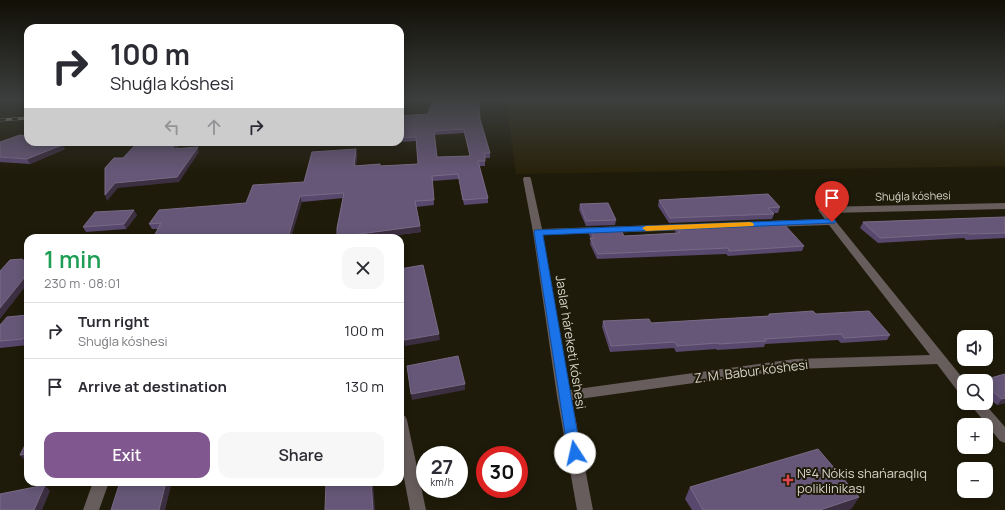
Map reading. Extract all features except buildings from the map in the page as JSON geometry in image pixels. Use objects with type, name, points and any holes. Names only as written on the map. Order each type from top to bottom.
[{"type":"street","name":"Jaslar háreketi kóshesi","points":[[527,179],[538,232],[564,396],[585,510]]},
{"type":"street","name":"Shuǵla kóshesi","points":[[832,222],[822,210],[1005,206]]},
{"type":"street","points":[[760,224],[832,222],[957,381]]},
{"type":"street","points":[[538,232],[697,226]]},
{"type":"street","name":"Z. M. Babur kóshesi","points":[[564,396],[795,364],[939,359]]},
{"type":"street","points":[[982,410],[1005,437]]},
{"type":"street","points":[[404,440],[418,510]]},
{"type":"street","points":[[91,510],[100,486]]},
{"type":"shaded area","points":[[509,124],[997,124],[995,124],[1005,130],[1005,166],[516,174]]},
{"type":"slow traffic","points":[[646,228],[750,225]]},
{"type":"place","name":"№4 Nókis shańaraqlıq poliklinikası","points":[[788,480]]},
{"type":"route","points":[[575,453],[564,396],[538,232],[832,222]]}]
